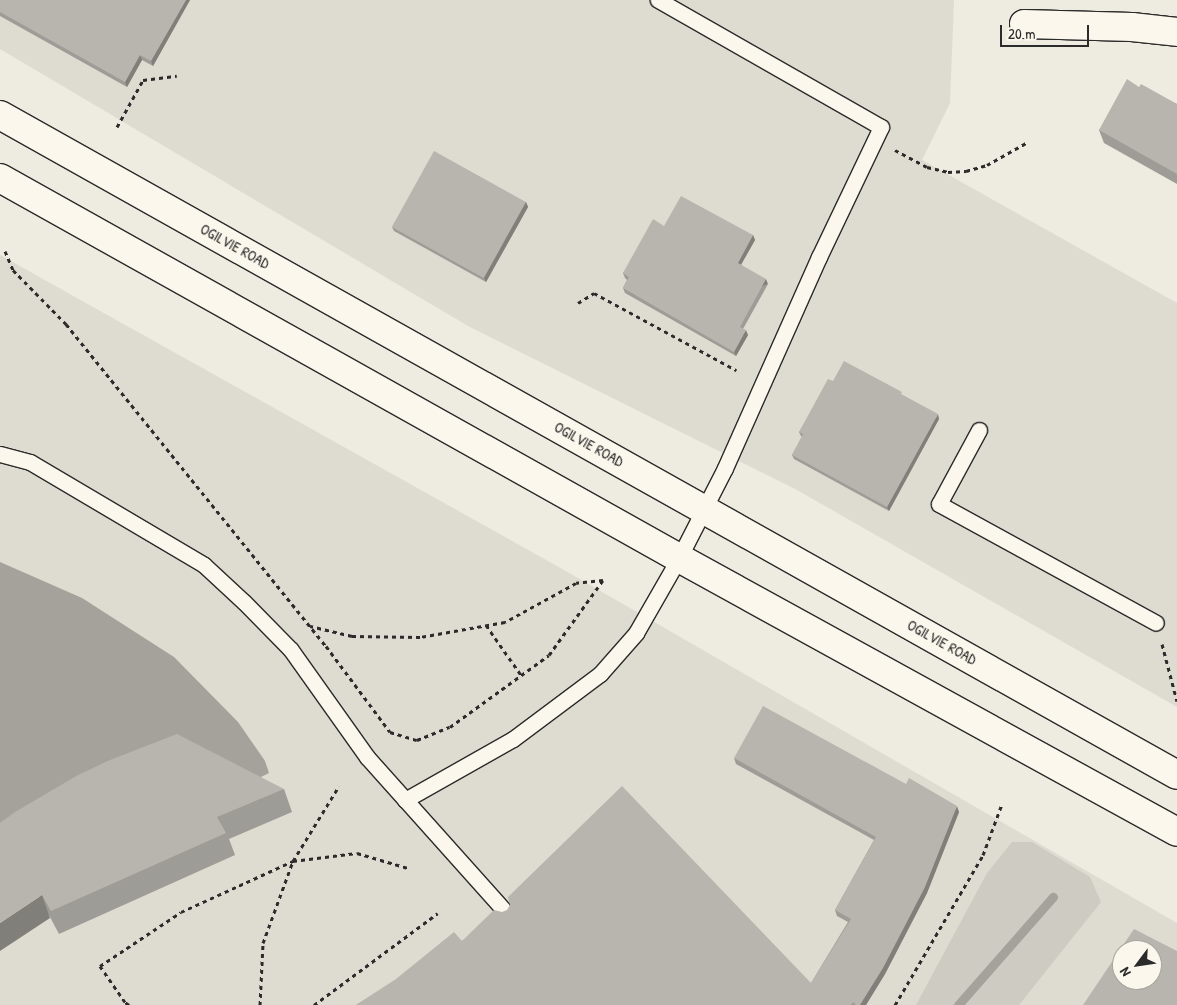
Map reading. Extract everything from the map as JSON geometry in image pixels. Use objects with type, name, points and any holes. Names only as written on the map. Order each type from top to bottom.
[{"type":"main road","points":[[1024,24],[1132,27],[1177,32]]},
{"type":"main road","name":"OGILVIE ROAD","points":[[0,115],[1177,775]]},
{"type":"main road","points":[[0,178],[679,558],[1177,832]]},
{"type":"lane","points":[[405,800],[514,739],[600,674],[636,633],[705,509],[850,189],[881,127],[658,0]]},
{"type":"lane","points":[[979,430],[939,504],[1156,623]]},
{"type":"lane","points":[[0,454],[30,462],[204,565],[291,650],[367,757],[503,909]]},
{"type":"path","points":[[117,127],[143,80],[177,76]]},
{"type":"path","points":[[895,150],[927,167],[948,172],[966,171],[987,165],[1026,143]]},
{"type":"path","points":[[5,251],[13,270],[66,324],[310,626],[390,732],[417,740],[450,727],[549,655],[603,580],[576,583],[506,622],[420,638],[352,636],[310,626]]},
{"type":"path","points":[[578,303],[594,293],[736,370]]},
{"type":"path","points":[[1156,623],[1177,701]]},
{"type":"path","points":[[486,625],[521,675]]},
{"type":"path","points":[[260,1005],[263,943],[293,861],[339,786]]},
{"type":"path","points":[[895,1005],[983,855],[1002,804]]},
{"type":"path","points":[[129,1005],[100,966],[181,912],[293,861],[357,853],[408,868]]},
{"type":"path","points":[[314,1005],[438,913]]},
{"type":"shaded area","points":[[0,0],[954,0],[950,103],[922,160],[1177,303],[1177,707],[797,490],[468,326],[0,49]]},
{"type":"shaded area","points":[[0,255],[557,566],[1177,923],[1177,1005],[0,1005]]},
{"type":"shaded area","points":[[0,562],[82,598],[174,657],[238,722],[265,761],[269,773],[257,779],[0,833]]},
{"type":"shaded area","points":[[1012,842],[1032,842],[1090,877],[1101,902],[1019,1005],[916,1005],[987,873]]},
{"type":"building","points":[[0,0],[186,0],[151,61],[140,55],[125,82],[0,12]]},
{"type":"building","points":[[1127,79],[1139,87],[1141,84],[1177,104],[1177,174],[1099,130]]},
{"type":"building","points":[[434,151],[526,202],[484,278],[392,227]]},
{"type":"building","points":[[681,196],[753,235],[738,263],[766,279],[740,327],[746,330],[734,352],[623,288],[629,277],[623,273],[653,219],[664,226]]},
{"type":"building","points":[[844,361],[938,414],[887,507],[792,455],[803,434],[799,432],[828,379],[833,381]]},
{"type":"building","points":[[763,706],[906,784],[909,778],[957,806],[925,887],[883,968],[860,1005],[856,1005],[853,1002],[851,1005],[356,1005],[396,979],[454,932],[462,941],[494,910],[502,912],[507,910],[510,905],[508,897],[622,786],[811,983],[851,919],[835,910],[876,837],[734,758]]},
{"type":"building","points":[[177,734],[284,789],[217,817],[226,833],[51,911],[42,895],[0,923],[0,823],[15,812],[78,775],[110,760]]},
{"type":"building","points":[[1134,929],[1156,940],[1127,940]]},
{"type":"building","points":[[1162,943],[1177,951],[1177,1005],[1083,1005],[1112,962],[1112,990],[1162,990]]},
{"type":"waterway","points":[[958,1005],[1053,897]]}]
